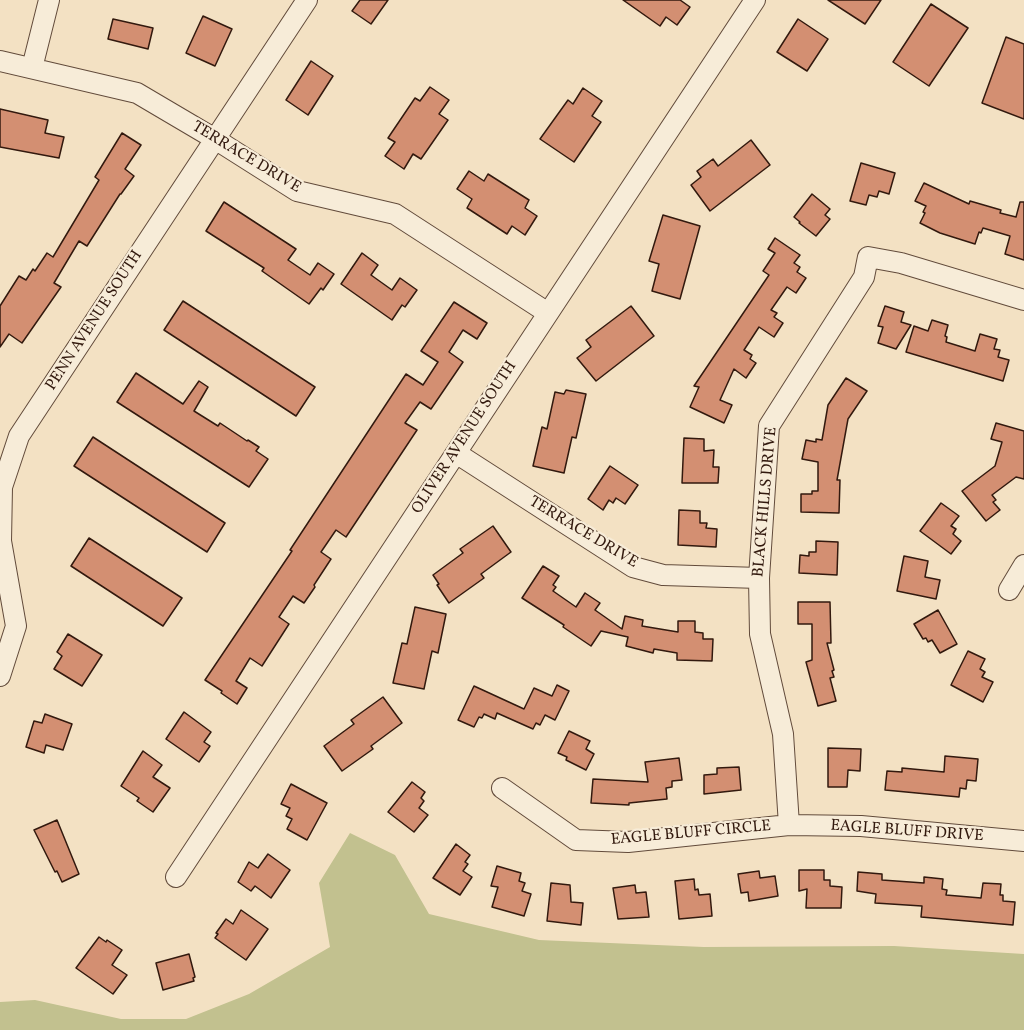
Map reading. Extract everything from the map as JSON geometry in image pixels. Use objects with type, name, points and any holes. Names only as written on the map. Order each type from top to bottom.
[{"type":"street","points":[[32,68],[49,0]]},
{"type":"street","name":"PENN AVENUE SOUTH","points":[[0,676],[16,626],[1,541],[2,487],[19,436],[307,0]]},
{"type":"street","name":"OLIVER AVENUE SOUTH","points":[[176,877],[754,0]]},
{"type":"street","name":"TERRACE DRIVE","points":[[0,61],[137,93],[297,191],[395,214],[548,313]]},
{"type":"street","name":"BLACK HILLS DRIVE","points":[[789,825],[783,734],[760,634],[759,578],[769,426],[864,278],[868,257],[901,263],[1024,300]]},
{"type":"street","name":"TERRACE DRIVE","points":[[456,453],[633,567],[663,575],[759,578]]},
{"type":"street","points":[[1009,590],[1024,565]]},
{"type":"street","name":"EAGLE BLUFF CIRCLE","points":[[501,788],[576,840],[628,842],[789,825]]},
{"type":"street","name":"EAGLE BLUFF DRIVE","points":[[789,825],[861,826],[1024,841]]},
{"type":"shaded area","points":[[350,833],[395,855],[429,914],[539,940],[704,947],[894,946],[1024,954],[1024,1030],[0,1030],[0,1002],[35,1000],[121,1019],[186,1019],[249,994],[330,947],[319,883]]},
{"type":"building","points":[[360,0],[388,0],[371,24],[352,11]]},
{"type":"building","points":[[623,0],[680,0],[690,7],[677,25],[666,17],[660,26]]},
{"type":"building","points":[[828,0],[881,0],[865,24]]},
{"type":"building","points":[[931,4],[968,28],[929,86],[893,62]]},
{"type":"building","points":[[203,16],[232,29],[215,66],[186,53]]},
{"type":"building","points":[[113,19],[153,28],[148,49],[108,39]]},
{"type":"building","points":[[798,19],[828,39],[807,71],[777,52]]},
{"type":"building","points":[[1006,37],[1024,44],[1024,119],[982,103]]},
{"type":"building","points":[[311,61],[333,76],[308,115],[286,100]]},
{"type":"building","points":[[430,87],[449,100],[439,114],[448,120],[421,159],[413,154],[404,169],[385,156],[395,142],[388,138],[415,98],[420,101]]},
{"type":"building","points":[[583,88],[602,101],[592,116],[601,122],[574,162],[540,139],[568,100],[573,104]]},
{"type":"building","points":[[0,109],[48,120],[45,133],[64,137],[59,158],[0,147]]},
{"type":"building","points":[[122,133],[141,145],[125,169],[134,176],[87,246],[79,241],[54,283],[61,287],[22,343],[9,334],[0,347],[0,306],[19,276],[26,280],[47,253],[53,257],[99,180],[95,177]]},
{"type":"building","points":[[751,140],[770,165],[710,211],[691,185],[701,177],[697,171],[713,159],[718,166]]},
{"type":"building","points":[[861,163],[895,173],[889,194],[879,191],[877,197],[869,195],[866,205],[850,201]]},
{"type":"building","points":[[469,171],[484,181],[488,174],[529,200],[525,208],[537,216],[525,235],[512,226],[507,234],[467,208],[472,199],[457,189]]},
{"type":"building","points":[[924,183],[969,204],[970,201],[1016,217],[1020,202],[1024,202],[1024,260],[1005,254],[1010,236],[983,228],[975,244],[940,233],[920,223],[926,206],[915,201]]},
{"type":"building","points":[[812,194],[830,209],[825,215],[830,219],[816,236],[794,217]]},
{"type":"building","points":[[224,202],[296,249],[288,260],[310,275],[318,263],[334,274],[309,304],[262,271],[264,268],[206,231]]},
{"type":"building","points":[[663,215],[700,226],[680,299],[652,291],[659,264],[649,261]]},
{"type":"building","points":[[775,238],[800,255],[794,263],[800,267],[797,272],[806,278],[796,293],[787,287],[771,310],[777,313],[774,317],[783,323],[774,337],[759,327],[744,350],[752,355],[750,359],[756,363],[746,378],[734,369],[720,400],[732,405],[724,423],[690,407],[699,387],[694,386],[769,275],[763,271],[775,253],[768,249]]},
{"type":"building","points":[[362,253],[378,265],[371,275],[392,290],[400,278],[417,290],[405,307],[402,305],[392,320],[341,284]]},
{"type":"building","points":[[183,301],[315,387],[296,416],[164,330]]},
{"type":"building","points":[[454,302],[487,323],[477,339],[463,330],[449,352],[463,362],[431,409],[420,402],[405,423],[417,430],[346,537],[336,530],[321,552],[331,559],[304,603],[293,596],[279,617],[289,624],[262,666],[250,658],[236,681],[247,688],[237,704],[205,680],[292,551],[290,550],[406,374],[423,385],[438,362],[421,351]]},
{"type":"building","points":[[631,306],[654,336],[596,381],[577,358],[591,347],[586,340]]},
{"type":"building","points":[[885,306],[904,312],[901,322],[911,325],[896,349],[878,343],[883,327],[878,326]]},
{"type":"building","points":[[932,320],[948,325],[946,342],[975,351],[980,334],[997,339],[994,349],[1000,350],[998,357],[1009,360],[1003,381],[906,352],[914,326],[928,331]]},
{"type":"building","points":[[136,373],[183,404],[199,381],[208,387],[194,411],[218,426],[220,423],[259,447],[256,451],[268,459],[249,487],[117,402]]},
{"type":"building","points":[[846,378],[867,391],[848,419],[837,480],[840,480],[839,513],[801,512],[801,494],[812,494],[812,491],[818,491],[818,462],[802,459],[806,440],[816,442],[816,439],[822,440],[828,405]]},
{"type":"building","points":[[566,390],[586,394],[576,438],[572,437],[564,473],[533,466],[542,427],[547,429],[555,392],[564,394]]},
{"type":"building","points":[[996,423],[1024,431],[1024,479],[1016,477],[992,495],[996,500],[993,502],[1000,510],[986,521],[962,491],[995,466],[1002,442],[991,439]]},
{"type":"building","points":[[93,437],[225,523],[207,552],[74,466]]},
{"type":"building","points":[[684,438],[704,439],[704,451],[714,450],[713,467],[719,467],[718,483],[682,483]]},
{"type":"building","points":[[610,466],[638,485],[625,504],[616,498],[613,503],[609,500],[603,510],[588,499]]},
{"type":"building","points":[[941,503],[959,516],[951,526],[956,529],[953,534],[961,541],[951,554],[920,531]]},
{"type":"building","points":[[679,510],[700,511],[700,523],[707,523],[706,528],[717,529],[716,547],[678,545]]},
{"type":"building","points":[[493,526],[511,552],[481,574],[484,578],[449,603],[433,575],[463,553],[460,549]]},
{"type":"building","points":[[89,538],[182,598],[163,626],[71,566]]},
{"type":"building","points":[[816,541],[838,542],[837,575],[799,573],[800,555],[809,556],[809,552],[816,552]]},
{"type":"building","points":[[904,556],[928,561],[925,577],[940,580],[936,599],[897,591]]},
{"type":"building","points":[[543,566],[559,576],[553,585],[556,587],[553,591],[576,607],[585,593],[600,603],[595,610],[622,629],[625,616],[643,620],[642,626],[678,632],[678,621],[695,621],[695,632],[703,633],[703,639],[713,639],[712,661],[677,660],[677,653],[654,649],[653,653],[626,646],[628,637],[601,631],[591,646],[563,627],[564,625],[522,598]]},
{"type":"building","points":[[798,602],[830,602],[831,643],[827,643],[834,670],[832,671],[834,677],[830,678],[836,701],[818,706],[806,662],[812,660],[812,624],[798,624]]},
{"type":"building","points":[[415,607],[446,614],[438,653],[432,651],[424,689],[393,683],[402,643],[407,644]]},
{"type":"building","points":[[938,610],[957,644],[940,653],[932,640],[928,642],[926,638],[923,639],[914,624]]},
{"type":"building","points":[[68,634],[102,655],[82,686],[54,669],[62,656],[57,652]]},
{"type":"building","points":[[968,651],[985,659],[980,669],[985,672],[982,677],[993,682],[983,702],[951,685]]},
{"type":"building","points":[[557,685],[569,691],[555,720],[545,715],[540,725],[536,723],[533,729],[497,713],[495,719],[484,714],[482,718],[479,717],[474,727],[458,720],[474,686],[524,709],[534,688],[552,696]]},
{"type":"building","points":[[383,697],[402,723],[371,746],[373,749],[342,771],[324,746],[354,724],[351,720]]},
{"type":"building","points":[[184,712],[211,732],[204,742],[210,746],[199,762],[166,739]]},
{"type":"building","points":[[45,714],[72,724],[63,750],[46,745],[44,753],[26,747],[34,721],[42,723]]},
{"type":"building","points":[[569,731],[590,741],[586,749],[594,754],[586,770],[566,760],[567,757],[558,753]]},
{"type":"building","points":[[828,748],[861,749],[860,771],[848,770],[847,787],[828,787]]},
{"type":"building","points":[[143,751],[162,765],[153,777],[170,788],[153,812],[137,801],[139,798],[121,786]]},
{"type":"building","points":[[945,756],[978,759],[976,781],[967,780],[966,789],[960,788],[959,797],[885,790],[887,771],[902,772],[902,768],[944,772]]},
{"type":"building","points":[[679,758],[682,780],[672,781],[672,787],[666,788],[667,799],[629,803],[629,805],[591,803],[593,779],[648,782],[645,762]]},
{"type":"building","points":[[739,767],[741,790],[704,794],[704,775],[717,774],[717,768]]},
{"type":"building","points":[[412,782],[425,792],[421,798],[424,801],[419,808],[428,815],[414,832],[388,812]]},
{"type":"building","points":[[291,784],[327,803],[307,840],[287,829],[292,819],[286,816],[290,808],[281,804]]},
{"type":"building","points":[[57,820],[79,874],[62,882],[34,830]]},
{"type":"building","points":[[456,844],[470,855],[463,871],[472,877],[460,895],[433,878]]},
{"type":"building","points":[[268,854],[290,870],[271,898],[255,886],[251,891],[238,882],[249,862],[258,868]]},
{"type":"building","points":[[497,866],[521,873],[519,881],[525,883],[522,891],[531,894],[524,916],[492,907],[498,887],[491,886]]},
{"type":"building","points":[[799,870],[824,870],[824,880],[830,880],[830,886],[842,887],[841,908],[806,908],[807,889],[799,891]]},
{"type":"building","points":[[759,871],[760,878],[775,876],[778,896],[749,901],[748,892],[741,893],[738,874]]},
{"type":"building","points":[[858,872],[882,874],[882,880],[924,883],[924,877],[943,879],[942,889],[947,890],[946,895],[981,898],[983,883],[1001,884],[1000,895],[1003,895],[1003,901],[1015,902],[1013,925],[921,917],[922,906],[875,903],[876,894],[857,891]]},
{"type":"building","points":[[694,879],[695,890],[698,889],[699,895],[710,894],[712,916],[679,919],[675,881]]},
{"type":"building","points":[[551,883],[570,885],[571,902],[583,903],[581,925],[547,921]]},
{"type":"building","points":[[635,885],[636,893],[646,892],[649,917],[618,919],[613,888]]},
{"type":"building","points":[[241,910],[268,929],[246,960],[215,938],[226,919],[233,924]]},
{"type":"building","points":[[99,937],[122,950],[112,965],[127,975],[113,994],[76,968]]},
{"type":"building","points":[[189,954],[194,981],[163,990],[156,963]]}]
